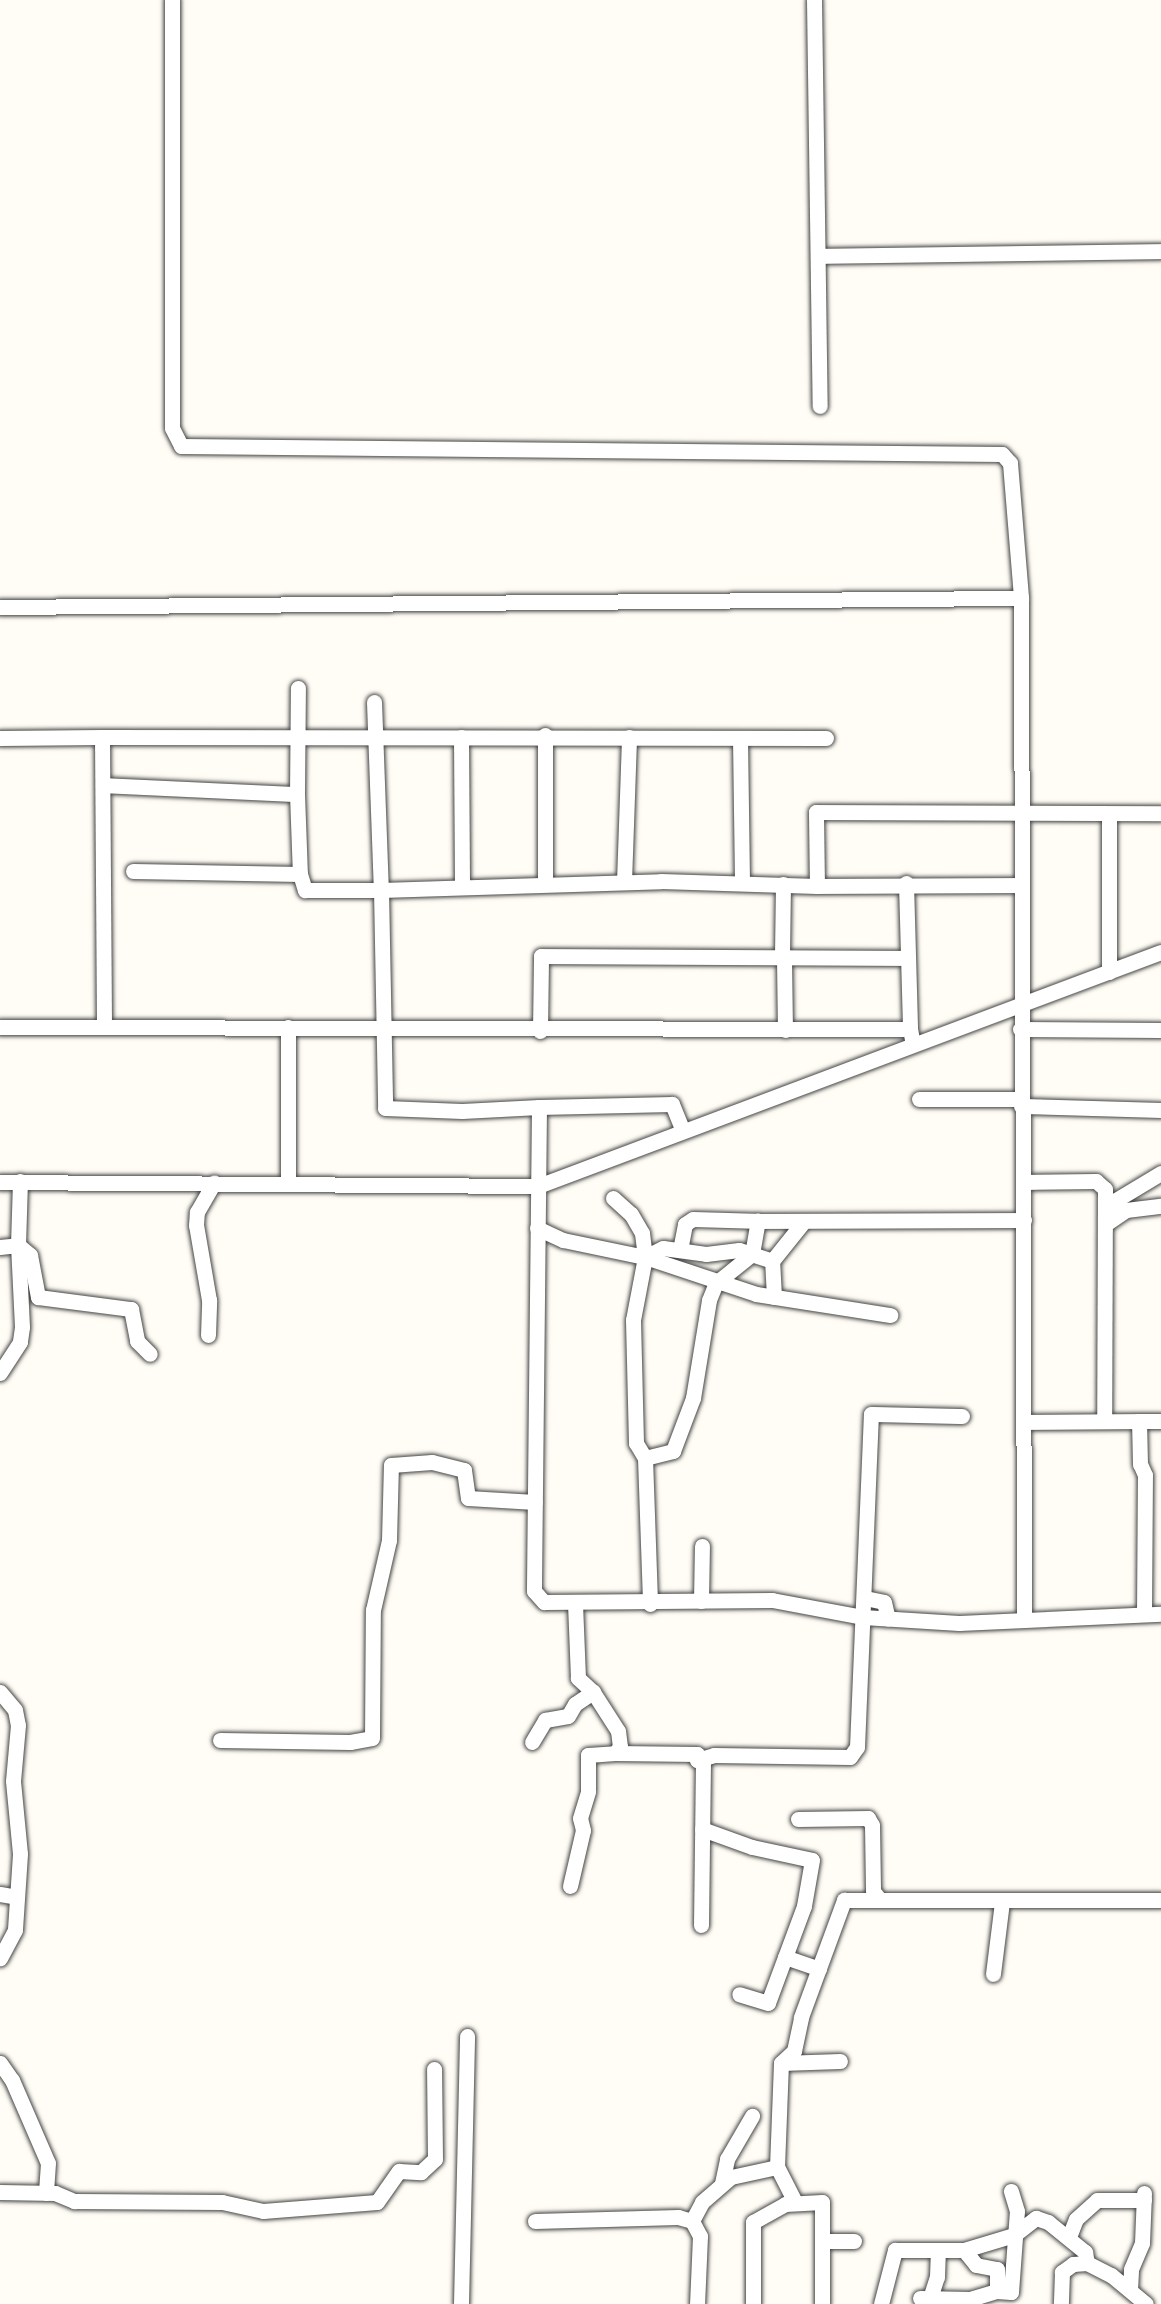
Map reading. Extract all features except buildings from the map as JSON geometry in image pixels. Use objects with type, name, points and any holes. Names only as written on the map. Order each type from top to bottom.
[{"type":"street","points":[[172,0],[172,428],[181,446],[1002,454],[1012,478],[1021,598],[1019,1004],[1026,1422],[1024,1617]]},
{"type":"street","points":[[814,0],[820,406]]},
{"type":"street","points":[[818,256],[1161,251]]},
{"type":"street","points":[[0,607],[1021,598]]},
{"type":"street","points":[[298,688],[297,794],[300,874],[305,890],[381,890],[624,882],[817,886],[906,883],[1020,885]]},
{"type":"street","points":[[374,702],[386,1108],[462,1111],[672,1104],[683,1131]]},
{"type":"street","points":[[545,735],[545,883]]},
{"type":"street","points":[[0,738],[375,740],[545,735],[826,738]]},
{"type":"street","points":[[624,882],[629,736]]},
{"type":"street","points":[[102,737],[104,1027]]},
{"type":"street","points":[[461,737],[462,887]]},
{"type":"street","points":[[740,738],[742,883]]},
{"type":"street","points":[[103,785],[297,794]]},
{"type":"street","points":[[817,886],[816,812],[1109,815],[1161,813]]},
{"type":"street","points":[[1109,815],[1109,972]]},
{"type":"street","points":[[134,871],[300,874]]},
{"type":"street","points":[[906,883],[911,1037]]},
{"type":"street","points":[[783,884],[785,1030]]},
{"type":"street","points":[[0,1182],[538,1186],[683,1131],[911,1037],[1019,1004],[1161,952]]},
{"type":"street","points":[[540,1031],[541,956],[907,957]]},
{"type":"street","points":[[0,1027],[288,1027],[540,1031],[785,1030],[911,1037]]},
{"type":"street","points":[[288,1027],[288,1184]]},
{"type":"street","points":[[1020,1029],[1161,1030]]},
{"type":"street","points":[[919,1099],[1161,1110]]},
{"type":"street","points":[[539,1107],[534,1591],[544,1602],[650,1604],[772,1600],[863,1617],[959,1623],[1024,1617],[1161,1614]]},
{"type":"street","points":[[1106,1206],[1161,1173]]},
{"type":"street","points":[[0,1373],[20,1342],[18,1245],[20,1181]]},
{"type":"street","points":[[1023,1182],[1101,1182],[1107,1223],[1104,1421]]},
{"type":"street","points":[[208,1335],[209,1300],[196,1225],[201,1202],[214,1183]]},
{"type":"street","points":[[613,1198],[631,1214],[642,1233],[645,1257],[633,1320],[636,1443],[645,1458],[650,1604]]},
{"type":"street","points":[[1107,1223],[1126,1210],[1161,1206]]},
{"type":"street","points":[[680,1250],[685,1224],[693,1219],[1024,1220]]},
{"type":"street","points":[[645,1458],[672,1451],[693,1398],[716,1283],[752,1254],[758,1221],[762,1221]]},
{"type":"street","points":[[774,1297],[772,1261],[804,1221]]},
{"type":"street","points":[[537,1228],[563,1240],[645,1257],[716,1283],[774,1297],[890,1315]]},
{"type":"street","points":[[0,1247],[18,1245],[30,1255],[41,1300],[131,1309],[137,1341],[150,1354]]},
{"type":"street","points":[[645,1257],[663,1248],[752,1254],[772,1261]]},
{"type":"street","points":[[570,1886],[583,1830],[580,1818],[588,1791],[588,1755],[697,1754],[697,1760],[714,1755],[850,1757],[857,1747],[871,1414],[962,1416]]},
{"type":"street","points":[[1139,1421],[1140,1464],[1145,1474],[1144,1614]]},
{"type":"street","points":[[1026,1422],[1161,1421]]},
{"type":"street","points":[[220,1740],[350,1742],[372,1738],[373,1610],[389,1540],[391,1465],[432,1462],[464,1470],[468,1498],[535,1502]]},
{"type":"street","points":[[1145,1474],[1161,1480]]},
{"type":"street","points":[[701,1601],[702,1546]]},
{"type":"street","points":[[865,1598],[884,1602],[888,1619]]},
{"type":"street","points":[[575,1604],[578,1678],[593,1692],[618,1731],[620,1747],[615,1753]]},
{"type":"street","points":[[0,1692],[15,1710],[18,1725],[13,1781],[20,1854],[15,1930],[0,1958]]},
{"type":"street","points":[[532,1742],[545,1720],[568,1716],[575,1704],[593,1692]]},
{"type":"street","points":[[701,1925],[703,1760]]},
{"type":"street","points":[[798,1819],[868,1818],[872,1825],[873,1891],[879,1900]]},
{"type":"street","points":[[702,1829],[752,1847],[812,1860],[804,1906],[768,2003],[739,1994]]},
{"type":"street","points":[[0,1894],[16,1897]]},
{"type":"street","points":[[795,2202],[777,2167],[781,2063],[794,2051],[819,1969],[844,1900],[1002,1902],[1161,1900]]},
{"type":"street","points":[[993,1974],[1002,1902]]},
{"type":"street","points":[[785,1956],[819,1969]]},
{"type":"street","points":[[461,2304],[467,2036]]},
{"type":"street","points":[[781,2063],[840,2061]]},
{"type":"street","points":[[0,2063],[12,2080],[48,2163],[46,2193]]},
{"type":"street","points":[[0,2192],[46,2193],[74,2201],[222,2202],[263,2211],[376,2202],[399,2171],[421,2172],[435,2159],[434,2069]]},
{"type":"street","points":[[692,2221],[722,2183],[727,2159],[752,2116]]},
{"type":"street","points":[[722,2183],[777,2167]]},
{"type":"street","points":[[938,2250],[935,2299],[970,2298],[997,2291],[1011,2292],[1017,2211],[1011,2191]]},
{"type":"street","points":[[1069,2237],[1076,2219],[1097,2200],[1144,2197],[1142,2243],[1131,2269],[1130,2290]]},
{"type":"street","points":[[753,2304],[753,2222],[795,2202],[822,2202],[822,2304]]},
{"type":"street","points":[[535,2221],[678,2217],[692,2221],[700,2236],[697,2304]]},
{"type":"street","points":[[881,2304],[895,2250],[964,2250],[1014,2235],[1036,2218],[1069,2237],[1085,2252],[1087,2263]]},
{"type":"street","points":[[822,2241],[854,2241]]},
{"type":"street","points":[[964,2250],[976,2265],[996,2270],[997,2291]]},
{"type":"street","points":[[1060,2304],[1062,2272],[1073,2264],[1087,2263],[1130,2290],[1146,2304]]}]
